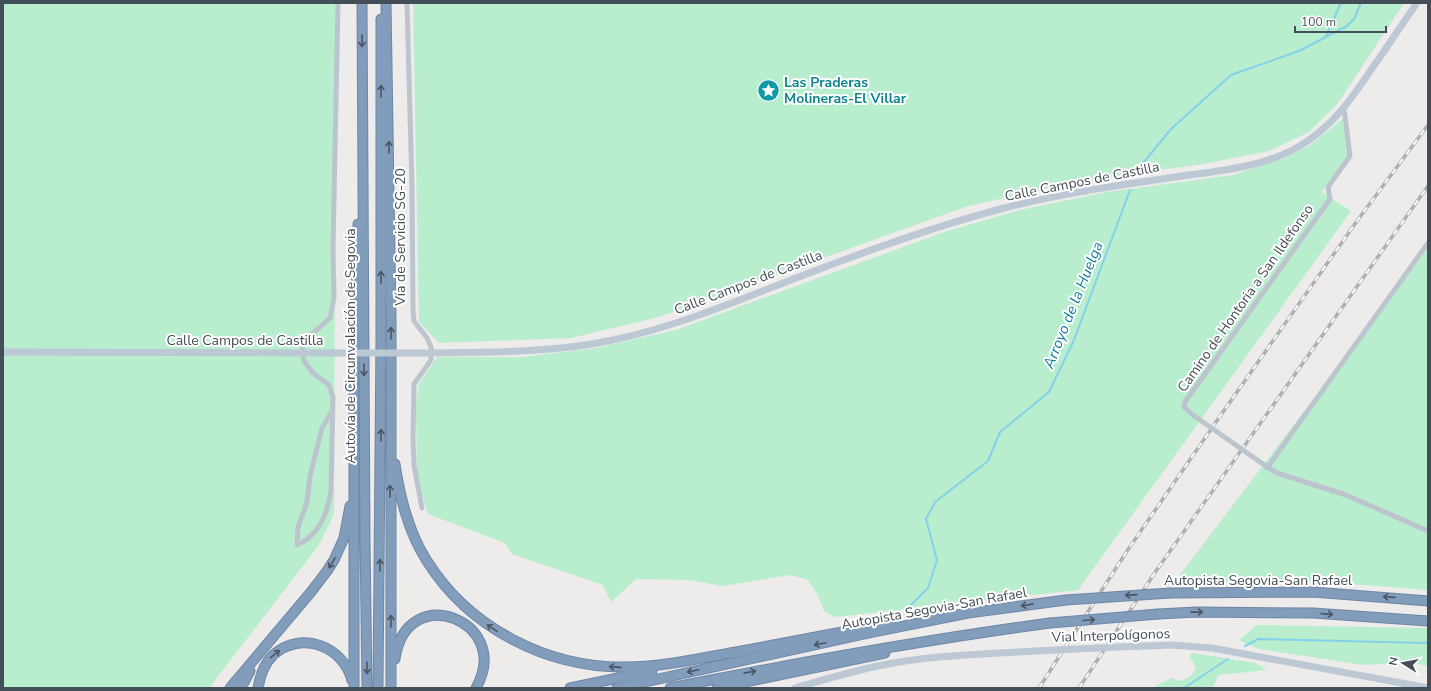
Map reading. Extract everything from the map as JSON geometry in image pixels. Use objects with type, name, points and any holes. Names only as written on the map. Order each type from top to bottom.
[{"type":"highway","name":"Autovía de Circunvalación de Segovia","points":[[362,3],[364,192],[364,540],[367,688]]},
{"type":"highway","points":[[378,688],[381,370],[381,3]]},
{"type":"highway","points":[[386,3],[391,370],[391,688]]},
{"type":"highway","points":[[353,688],[355,329],[362,79]]},
{"type":"highway","points":[[391,370],[395,462],[398,484],[405,511],[414,536],[426,560],[444,585],[480,620],[501,634],[541,654],[591,665],[645,667],[736,652]]},
{"type":"highway","points":[[230,688],[327,571],[340,549],[347,527],[349,514],[355,449]]},
{"type":"highway","name":"Autopista Segovia-San Rafael","points":[[617,688],[968,613],[1066,600],[1170,593],[1313,592],[1428,601]]},
{"type":"highway","points":[[670,688],[851,653],[964,634],[1050,623],[1196,612],[1313,613],[1428,621]]},
{"type":"highway","points":[[570,688],[736,652],[870,626],[968,613]]},
{"type":"highway","points":[[391,688],[396,652],[401,637],[405,631],[415,622],[426,617],[440,615],[447,615],[461,621],[471,628],[480,642],[483,653],[484,667],[480,681],[476,688]]},
{"type":"highway","points":[[241,688],[251,670],[286,622]]},
{"type":"highway","points":[[717,688],[870,657],[964,634]]},
{"type":"highway","points":[[258,688],[263,669],[274,654],[288,646],[305,643],[325,646],[342,659],[348,669],[353,688]]},
{"type":"main road","name":"Calle Campos de Castilla","points":[[4,352],[432,353],[530,350],[573,347],[648,332],[705,314],[899,241],[995,211],[1083,191],[1232,168],[1271,158],[1293,150],[1314,137],[1331,123],[1344,109],[1417,3]]},
{"type":"main road","name":"Vial Interpolígonos","points":[[795,688],[848,673],[896,663],[954,656],[1172,645],[1212,648],[1428,687]]},
{"type":"street","points":[[332,411],[322,428],[313,462],[307,502],[298,527],[297,545],[306,541],[313,535],[326,514],[331,490],[332,411],[332,397],[328,385],[313,373],[304,361],[302,353],[303,342],[330,318],[334,298],[338,3]]},
{"type":"street","name":"Vía de Servicio SG-20","points":[[407,3],[412,187],[413,310],[414,321],[427,338],[431,346],[432,353]]},
{"type":"street","name":"Camino de Hontoria a San Ildefonso","points":[[1344,109],[1350,156],[1328,187],[1330,199],[1185,402],[1184,407],[1267,468],[1346,495],[1428,532]]},
{"type":"street","points":[[1267,468],[1428,243]]},
{"type":"street","points":[[422,508],[414,465],[414,384],[431,360],[432,353]]},
{"type":"green space","points":[[3,3],[336,3],[334,514],[319,545],[209,688],[3,688]]},
{"type":"green space","points":[[413,3],[1404,3],[1338,103],[1309,132],[1269,151],[1203,164],[1081,181],[968,206],[659,317],[571,338],[439,343],[419,322]]},
{"type":"green space","points":[[1343,119],[1348,156],[1322,192],[1351,211],[1078,590],[836,617],[825,612],[817,594],[808,580],[791,575],[722,586],[690,580],[636,579],[611,602],[603,585],[512,554],[505,543],[428,514],[417,477],[416,402],[419,384],[437,357],[522,357],[596,348],[676,330],[944,232],[1020,210],[1107,192],[1233,175],[1285,158],[1309,146]]},
{"type":"green space","points":[[1428,248],[1428,590],[1300,580],[1173,584]]},
{"type":"green space","points":[[1257,625],[1428,628],[1428,663],[1426,666],[1413,662],[1363,665],[1259,649],[1239,640]]},
{"type":"green space","points":[[1192,653],[1255,663],[1267,670],[1219,675],[1212,688],[1154,688],[1172,678],[1181,681],[1191,676],[1196,667],[1189,656]]},
{"type":"waterway","points":[[1326,36],[1341,3]]},
{"type":"waterway","name":"Arroyo de la Huelga","points":[[1135,173],[1171,129],[1231,75],[1299,51],[1347,26],[1354,19],[1361,3]]},
{"type":"waterway","name":"Arroyo de la Huelga","points":[[910,606],[928,588],[937,560],[926,519],[935,502],[988,461],[1000,432],[1049,392],[1074,340],[1130,190]]},
{"type":"waterway","points":[[1245,646],[1258,639],[1428,642]]},
{"type":"waterway","points":[[1184,688],[1228,659]]},
{"type":"railway","points":[[1039,688],[1127,551],[1216,422],[1357,221],[1428,125]]},
{"type":"railway","points":[[1079,688],[1156,571],[1428,186]]},
{"type":"place","name":"Las Praderas Molineras-El Villar","points":[[769,90]]}]
